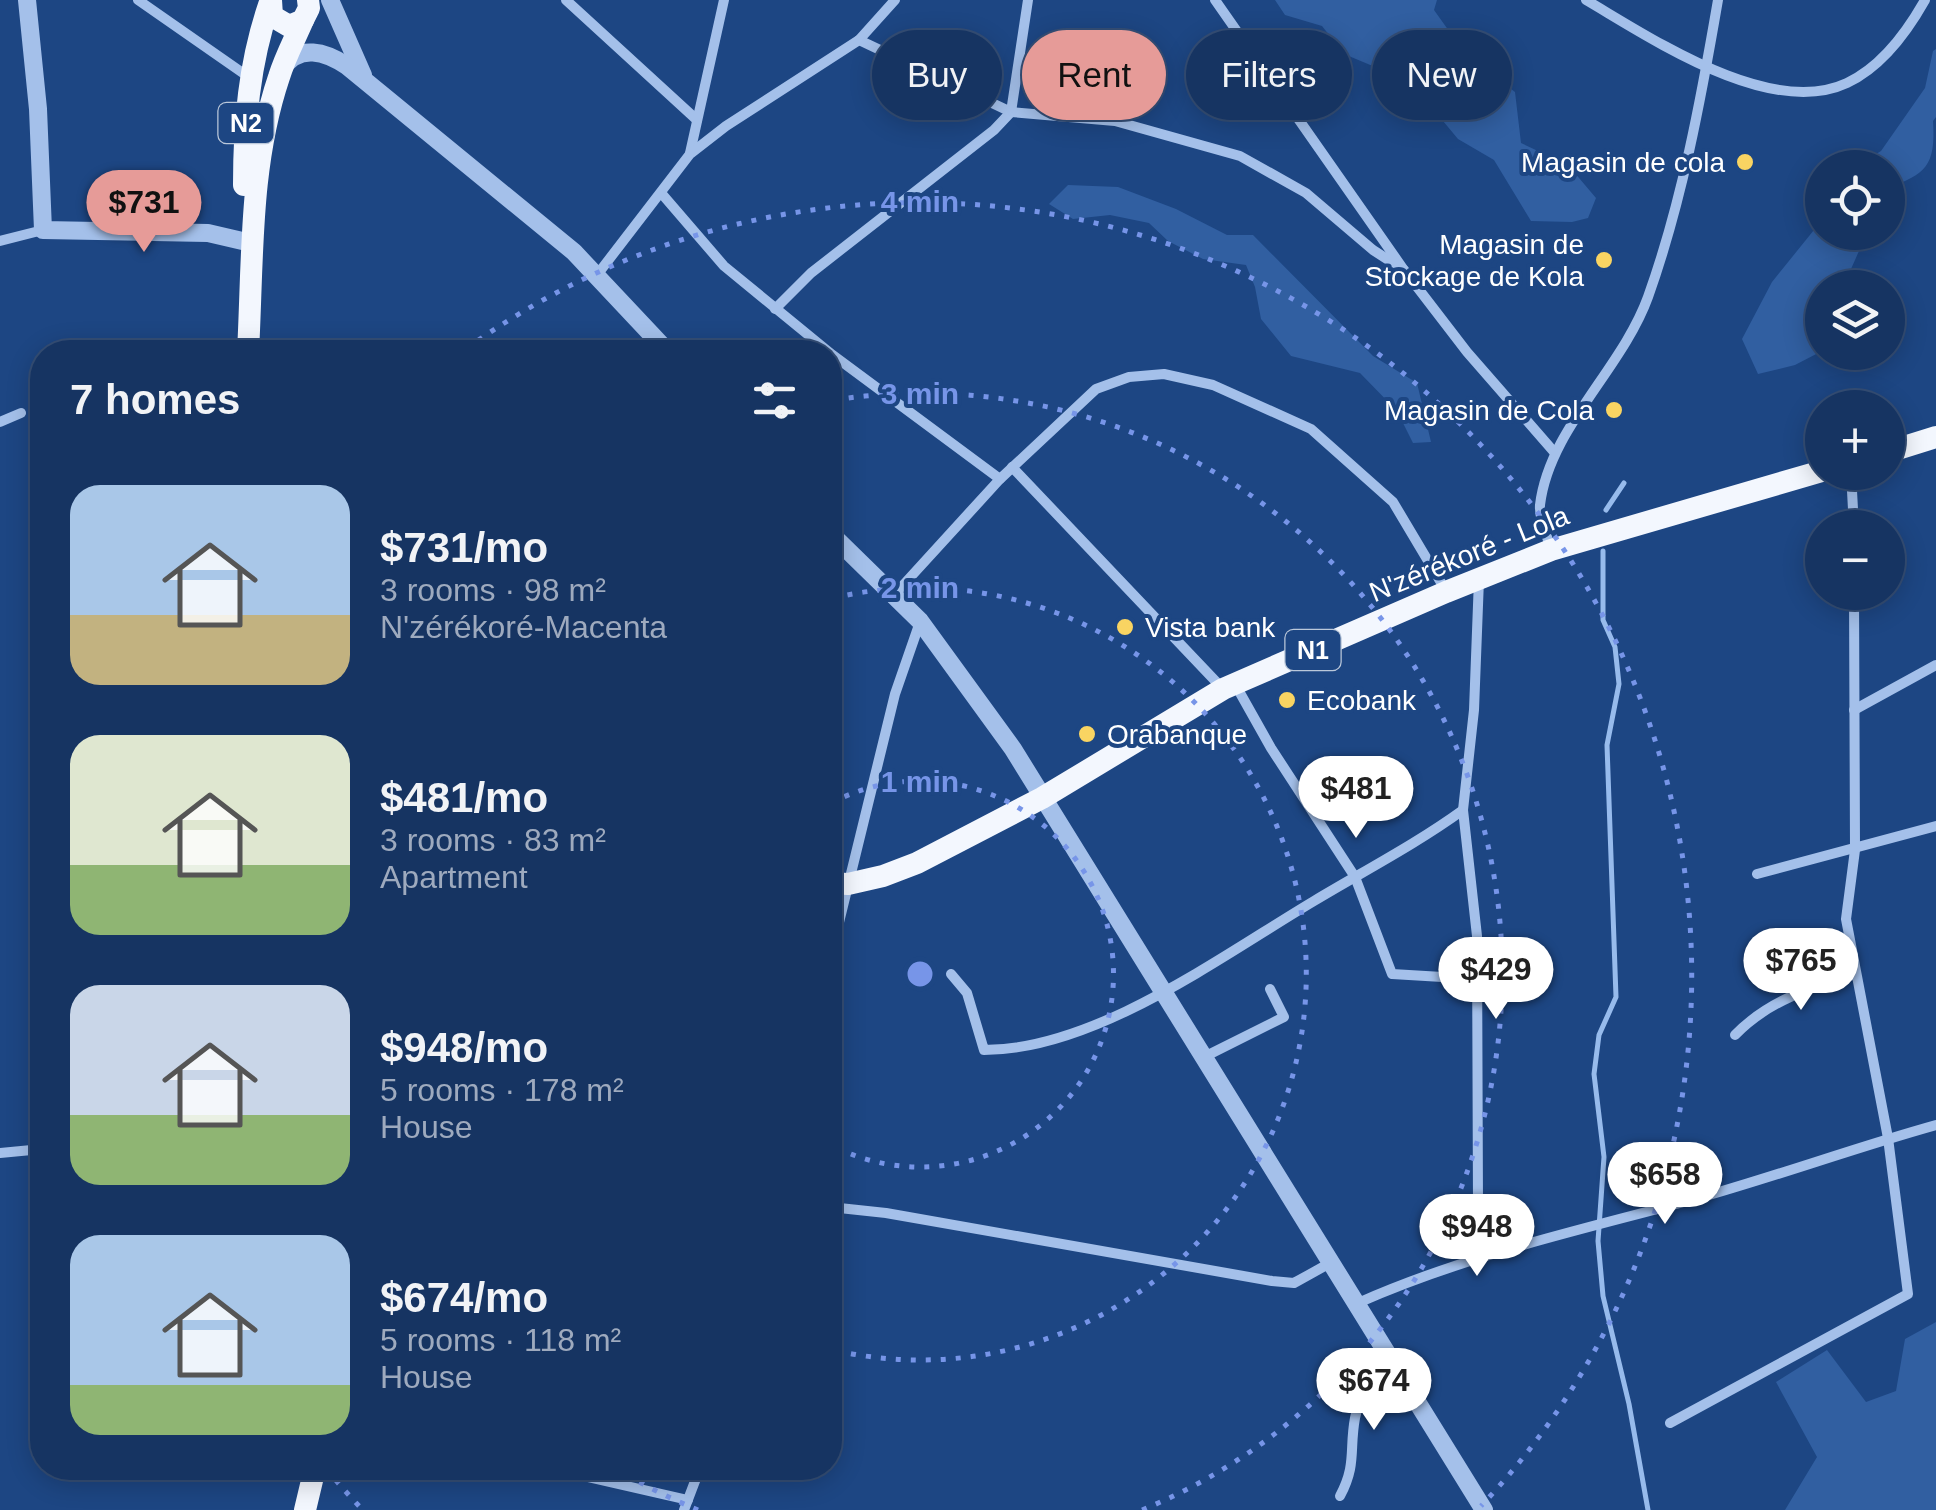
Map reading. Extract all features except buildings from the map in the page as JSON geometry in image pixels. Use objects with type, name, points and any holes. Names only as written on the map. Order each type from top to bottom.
[{"type":"highway","name":"N2","points":[[251,243],[244,151],[254,52],[270,2]]},
{"type":"highway","points":[[270,2],[272,16],[282,25],[296,25],[312,6]]},
{"type":"highway","name":"N2","points":[[248,340],[251,243],[259,159],[280,74],[312,6]]},
{"type":"highway","points":[[1905,447],[1936,437]]},
{"type":"highway","name":"N'zérékoré - Lola","points":[[842,883],[883,876],[917,863],[1042,798],[1229,687],[1446,592],[1551,550],[1805,476]]},
{"type":"highway","points":[[305,1510],[313,1480]]},
{"type":"street","points":[[26,0],[38,109],[43,230]]},
{"type":"street","points":[[138,0],[251,78]]},
{"type":"street","points":[[566,0],[697,120]]},
{"type":"street","points":[[690,154],[724,0]]},
{"type":"street","points":[[597,275],[690,154],[858,40],[895,0]]},
{"type":"street","points":[[776,309],[812,273],[994,130],[1011,112],[1028,0]]},
{"type":"street","points":[[1215,0],[1404,270],[1554,454]]},
{"type":"street","points":[[1586,0],[1706,69],[1749,83],[1810,93],[1847,83],[1884,56],[1924,0]]},
{"type":"street","points":[[1551,550],[1540,508],[1554,454],[1623,350],[1647,298],[1674,206],[1718,0]]},
{"type":"street","points":[[312,6],[366,80]]},
{"type":"street","points":[[858,40],[1011,112],[1114,121],[1240,156],[1306,193],[1373,250],[1404,270]]},
{"type":"street","points":[[280,74],[294,56],[320,52],[366,80],[574,252],[657,340]]},
{"type":"street","points":[[662,194],[724,266],[814,340]]},
{"type":"street","points":[[0,241],[43,230],[208,233],[251,243]]},
{"type":"street","points":[[842,362],[1000,479]]},
{"type":"street","points":[[894,594],[1000,479],[1096,389],[1129,377],[1164,374],[1213,385],[1312,429],[1393,502],[1446,592]]},
{"type":"street","points":[[0,422],[20,413]]},
{"type":"street","points":[[1012,467],[1229,687],[1355,877],[1392,974],[1476,978]]},
{"type":"street","points":[[842,544],[920,622],[1012,748],[1484,1510]]},
{"type":"street","points":[[1480,578],[1474,710],[1464,810],[1474,904],[1478,1207],[1483,1256]]},
{"type":"street","points":[[1670,1423],[1908,1294],[1888,1138],[1846,919],[1854,850],[1854,610]]},
{"type":"street","points":[[842,873],[894,694],[920,622]]},
{"type":"street","points":[[1854,710],[1936,665]]},
{"type":"street","points":[[951,974],[967,993],[984,1050],[1002,1050],[1071,1034],[1111,1018],[1228,955],[1464,810]]},
{"type":"street","points":[[1757,874],[1936,826]]},
{"type":"street","points":[[1735,1034],[1756,1013],[1800,991],[1856,974]]},
{"type":"street","points":[[1202,1058],[1284,1017],[1270,990]]},
{"type":"street","points":[[1358,1303],[1483,1256],[1705,1196],[1936,1125]]},
{"type":"street","points":[[0,1152],[30,1150]]},
{"type":"street","points":[[842,1208],[1294,1283],[1332,1262]]},
{"type":"street","points":[[1340,1496],[1351,1474],[1355,1420],[1362,1396],[1389,1354]]},
{"type":"street","points":[[593,1480],[686,1505],[695,1480]]},
{"type":"shaded area","points":[[1275,0],[1437,0],[1434,10],[1448,30],[1372,30],[1372,66],[1352,57],[1352,30],[1325,30],[1285,15]]},
{"type":"shaded area","points":[[1936,49],[1936,117],[1930,159],[1919,173],[1905,181],[1905,150],[1882,150],[1925,88]]},
{"type":"shaded area","points":[[1512,90],[1521,143],[1568,165],[1596,198],[1588,218],[1572,222],[1531,221],[1494,160],[1458,139],[1442,120],[1512,120]]},
{"type":"shaded area","points":[[1068,185],[1118,187],[1176,209],[1227,235],[1253,235],[1373,356],[1417,383],[1431,442],[1413,443],[1397,411],[1360,373],[1291,356],[1261,319],[1246,265],[1203,259],[1168,241],[1149,223],[1110,215],[1073,219],[1049,204]]},
{"type":"shaded area","points":[[1805,241],[1805,250],[1859,250],[1851,270],[1805,270],[1805,360],[1758,374],[1742,339],[1772,282]]},
{"type":"shaded area","points":[[1936,1322],[1936,1510],[1785,1510],[1817,1457],[1776,1382],[1827,1350],[1866,1402],[1896,1391],[1905,1339]]},
{"type":"waterway","points":[[1606,510],[1624,483]]},
{"type":"waterway","points":[[1603,551],[1603,620],[1615,647],[1619,684],[1607,745],[1616,997],[1599,1035],[1594,1074],[1604,1157],[1598,1241],[1603,1296],[1629,1404],[1648,1510]]},
{"type":"place","name":"Magasin de cola","points":[[1745,162]]},
{"type":"place","name":"Magasin de Stockage de Kola","points":[[1604,260]]},
{"type":"place","name":"Magasin de Cola","points":[[1614,410]]},
{"type":"place","name":"Vista bank","points":[[1125,627]]},
{"type":"place","name":"Ecobank","points":[[1287,700]]},
{"type":"place","name":"Orabanque","points":[[1087,734]]}]
